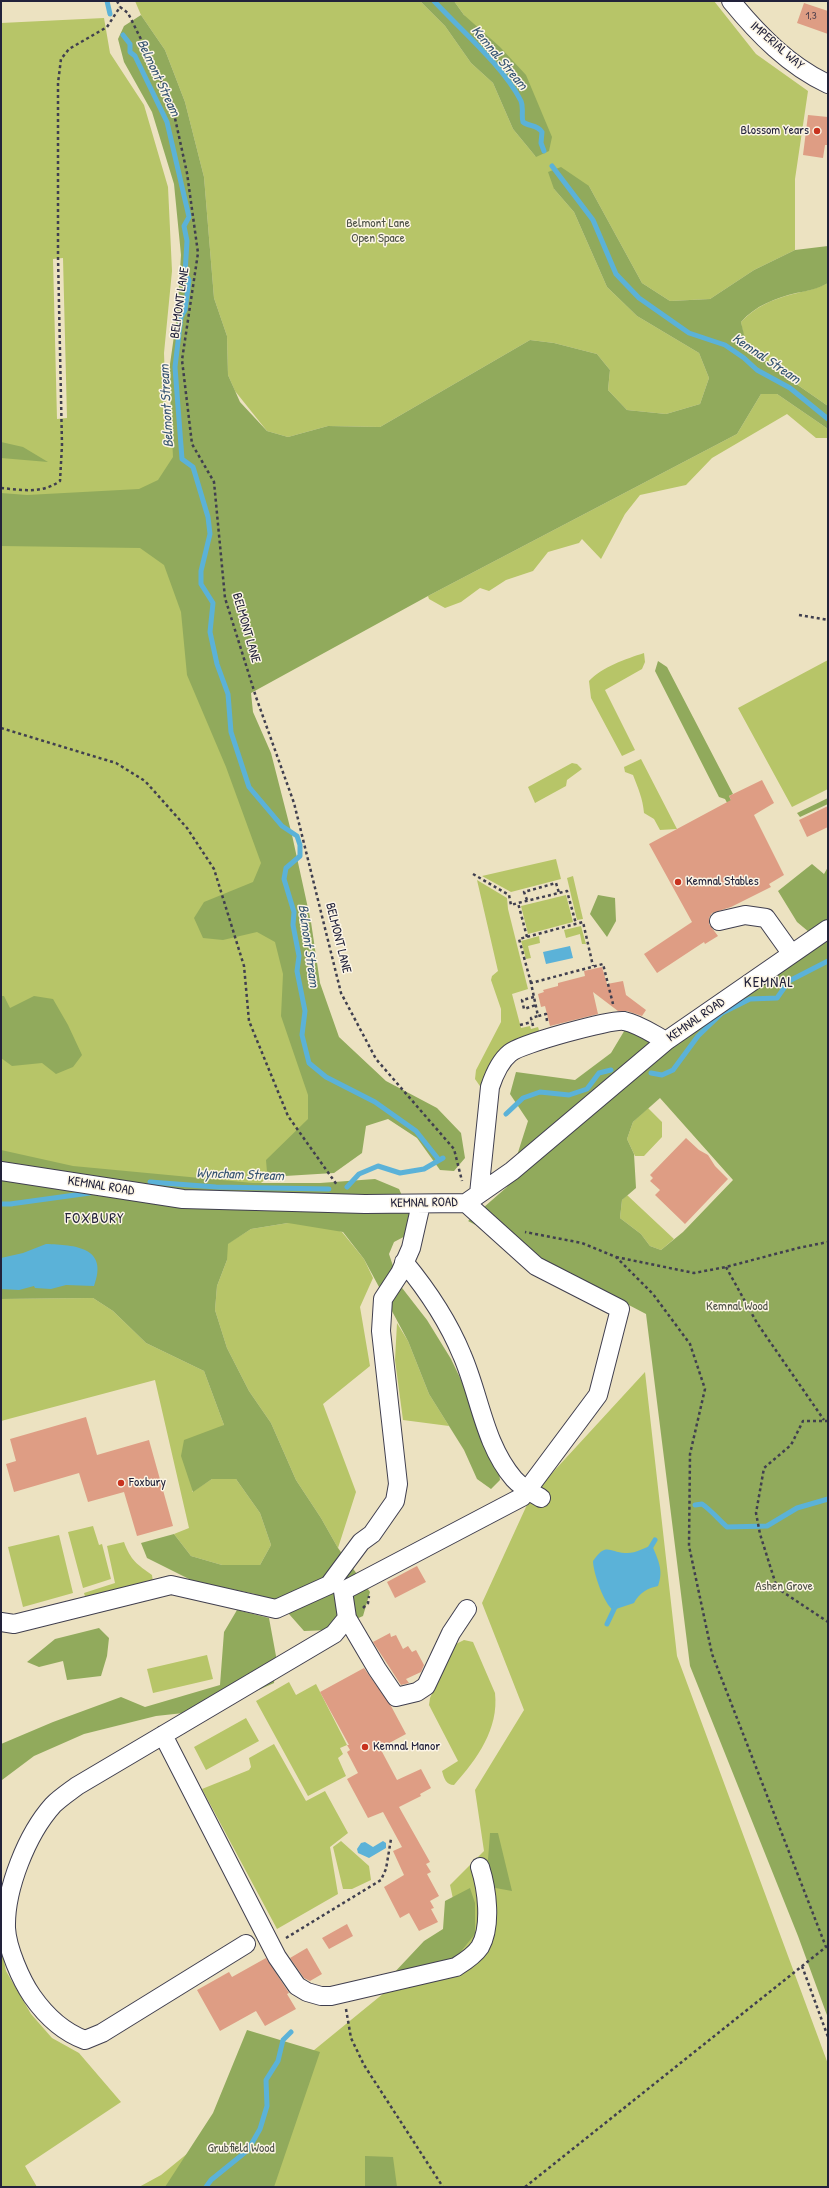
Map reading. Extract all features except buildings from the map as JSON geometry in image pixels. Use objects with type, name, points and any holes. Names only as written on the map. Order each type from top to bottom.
[{"type":"street","name":"IMPERIAL WAY","points":[[731,1],[751,26],[789,60],[828,84]]},
{"type":"street","points":[[719,921],[745,916],[766,918],[791,953]]},
{"type":"street","name":"KEMNAL ROAD","points":[[1,1171],[184,1199],[349,1204],[421,1204],[473,1199],[512,1171],[666,1041],[791,953],[828,929]]},
{"type":"street","points":[[467,1609],[451,1633],[426,1686],[417,1692],[396,1697],[377,1669],[347,1618],[343,1591],[522,1497],[534,1494],[598,1395],[620,1310],[536,1266],[473,1199],[490,1087],[494,1075],[510,1053],[521,1047],[618,1022],[624,1021],[647,1030],[666,1041]]},
{"type":"street","points":[[1,1622],[14,1624],[171,1585],[276,1608],[329,1585],[361,1542],[372,1534],[395,1501],[398,1484],[381,1331],[383,1299],[411,1248],[421,1204]]},
{"type":"street","points":[[404,1262],[436,1305],[450,1328],[463,1358],[492,1443],[514,1479],[534,1494]]},
{"type":"street","points":[[246,1944],[102,2033],[85,2040],[70,2034],[43,2011],[25,1986],[6,1930],[8,1902],[22,1856],[36,1830],[53,1805],[77,1786],[334,1634],[347,1618]]},
{"type":"street","points":[[163,1735],[288,1975],[297,1986],[307,1992],[321,1996],[347,1993],[456,1967],[469,1959],[480,1948],[486,1932],[484,1892],[480,1867]]},
{"type":"path","name":"BELMONT LANE","points":[[117,1],[120,7],[128,13],[171,100],[187,173],[198,253],[182,360],[192,444],[214,482],[225,598],[256,697],[294,803],[342,993],[376,1059],[454,1149],[463,1186],[473,1199]]},
{"type":"path","points":[[1,488],[40,491],[52,487],[60,481],[62,445],[58,242],[58,83],[61,59],[69,48],[107,27],[120,7]]},
{"type":"path","points":[[798,615],[828,620]]},
{"type":"path","points":[[1,728],[116,763],[145,781],[187,828],[214,869],[244,966],[250,1021],[288,1116],[349,1204]]},
{"type":"path","points":[[473,874],[509,895],[511,905],[567,891],[576,924]]},
{"type":"path","points":[[527,900],[524,892],[556,884],[559,893]]},
{"type":"path","points":[[518,903],[527,937]]},
{"type":"path","points":[[538,1016],[519,939],[583,922],[593,966]]},
{"type":"path","points":[[531,983],[602,964],[618,1022]]},
{"type":"path","points":[[534,997],[522,1000],[524,1009],[536,1005]]},
{"type":"path","points":[[546,1014],[547,1022],[533,1026],[531,1018],[538,1016],[546,1014]]},
{"type":"path","points":[[520,1025],[532,1022]]},
{"type":"path","points":[[522,1231],[582,1243],[616,1257],[694,1273],[726,1267],[798,1248],[828,1242]]},
{"type":"path","points":[[525,2187],[827,1946],[710,1646],[689,1546],[690,1454],[705,1389],[690,1344],[653,1294],[616,1257]]},
{"type":"path","points":[[726,1267],[757,1323],[826,1421]]},
{"type":"path","points":[[826,1421],[803,1421],[791,1445],[764,1468],[757,1515],[760,1534],[777,1588],[828,1622]]},
{"type":"path","points":[[272,1946],[381,1880],[386,1869],[391,1839]]},
{"type":"path","points":[[802,1966],[828,2037]]},
{"type":"path","points":[[347,1993],[345,2001],[348,2024],[355,2048],[364,2065],[443,2187]]},
{"type":"green space","name":"Belmont Lane Open Space","points":[[135,1],[420,1],[445,26],[471,63],[493,83],[513,129],[536,157],[464,15],[454,1],[714,1],[756,54],[808,91],[795,179],[795,250],[754,270],[710,299],[670,301],[642,283],[589,186],[554,189],[574,212],[607,287],[637,316],[699,353],[709,378],[700,404],[666,414],[627,410],[608,390],[610,370],[597,354],[554,343],[530,340],[380,427],[328,426],[288,437],[267,431],[235,391],[228,375],[227,336],[214,298],[204,177],[185,102],[165,50],[141,15]]},
{"type":"green space","points":[[420,1],[454,1],[464,15],[500,47],[526,75],[552,137],[549,151],[536,157],[513,129],[493,83],[471,63],[445,26]]},
{"type":"green space","points":[[141,15],[165,50],[185,102],[204,177],[214,298],[227,336],[228,375],[240,402],[267,431],[288,437],[328,426],[380,427],[530,340],[554,343],[597,354],[610,370],[608,390],[627,410],[666,414],[700,404],[709,378],[699,353],[637,316],[607,287],[574,212],[554,189],[548,172],[561,167],[589,186],[642,283],[670,301],[710,299],[754,270],[795,250],[828,246],[828,283],[808,291],[788,295],[766,303],[753,311],[741,322],[746,343],[776,370],[828,406],[828,429],[777,394],[761,394],[737,434],[428,596],[251,693],[253,712],[271,753],[292,835],[311,922],[320,983],[339,1037],[386,1081],[437,1108],[461,1133],[465,1158],[454,1171],[440,1170],[417,1138],[388,1119],[366,1126],[362,1153],[334,1173],[285,1176],[267,1172],[266,1160],[308,1119],[308,1095],[281,1016],[283,974],[275,942],[257,932],[223,940],[203,938],[194,918],[204,902],[253,882],[261,863],[226,767],[187,675],[181,612],[164,565],[140,548],[1,546],[1,493],[27,495],[139,489],[158,480],[173,457],[169,371],[177,315],[181,255],[174,184],[152,112],[124,62],[118,39],[124,26]]},
{"type":"green space","points":[[104,18],[110,53],[144,105],[168,187],[172,271],[164,353],[166,412],[204,410],[191,617],[324,1029],[308,1103],[309,1119],[298,1155],[209,1222],[1,1176],[1,23]],"holes":[[[63,258],[67,418],[57,419],[53,259]]]},
{"type":"green space","points":[[828,283],[828,406],[776,370],[745,343],[741,322],[752,312],[771,301]]},
{"type":"green space","points":[[761,394],[777,394],[828,429],[828,438],[816,438],[787,414],[712,458],[686,485],[640,495],[625,514],[601,559],[582,539],[579,543],[548,552],[533,571],[506,580],[489,591],[480,588],[461,602],[445,608],[429,599],[428,596],[737,434]]},
{"type":"green space","points":[[1,442],[23,447],[48,462],[1,458]]},
{"type":"green space","points":[[644,653],[645,662],[642,669],[605,690],[635,750],[622,756],[591,698],[589,681],[607,668]]},
{"type":"green space","points":[[828,660],[828,789],[792,807],[738,708]]},
{"type":"green space","points":[[658,661],[667,667],[733,794],[729,796],[759,855],[756,856],[725,799],[719,797],[655,671]]},
{"type":"green space","points":[[641,759],[677,829],[660,830],[654,819],[644,813],[641,798],[633,775],[625,772],[624,767]]},
{"type":"green space","points":[[572,763],[577,764],[582,769],[567,780],[566,786],[535,803],[528,787]]},
{"type":"green space","points":[[828,798],[828,804],[800,817],[797,813]]},
{"type":"green space","points":[[556,859],[561,879],[511,892],[482,876]]},
{"type":"green space","name":"Kemnal Wood","points":[[812,864],[824,874],[828,867],[828,2018],[798,1936],[690,1666],[646,1314],[468,1221],[507,1187],[528,1121],[510,1094],[516,1072],[575,1080],[611,1053],[626,1028],[667,1050],[809,932],[797,922],[778,891]],"holes":[[[660,1098],[733,1180],[683,1232],[661,1250],[650,1246],[641,1234],[620,1218],[622,1200],[636,1188],[634,1154],[627,1139],[633,1122]]]},
{"type":"green space","points":[[573,876],[583,919],[577,920],[567,878]]},
{"type":"green space","points":[[477,880],[507,898],[508,909],[528,989],[512,994],[521,1028],[530,1026],[531,1029],[538,1027],[541,1037],[482,1089],[475,1079],[476,1070],[501,1022],[501,1009],[491,980],[492,976],[498,971]]},
{"type":"green space","points":[[566,895],[573,922],[528,934],[521,906]]},
{"type":"green space","points":[[598,895],[615,898],[616,921],[607,937],[590,914]]},
{"type":"green space","points":[[581,926],[586,944],[582,944],[580,934],[566,938],[564,930]]},
{"type":"green space","points":[[539,936],[540,943],[528,946],[531,958],[526,959],[521,941]]},
{"type":"green space","points":[[1,996],[4,996],[10,1008],[34,996],[53,999],[68,1025],[82,1055],[73,1067],[56,1074],[42,1063],[12,1066],[1,1058]]},
{"type":"green space","points":[[648,1108],[662,1122],[662,1137],[644,1156],[635,1156],[627,1139],[633,1122]]},
{"type":"green space","points":[[1,1150],[73,1166],[253,1183],[320,1183],[375,1179],[399,1189],[411,1215],[413,1232],[394,1242],[389,1254],[399,1284],[427,1320],[451,1359],[497,1455],[500,1480],[491,1489],[477,1479],[464,1450],[429,1394],[408,1341],[364,1259],[343,1232],[288,1223],[251,1229],[228,1244],[227,1260],[217,1286],[215,1310],[227,1348],[249,1391],[271,1423],[296,1480],[321,1518],[338,1548],[370,1592],[363,1616],[331,1630],[304,1631],[289,1614],[255,1594],[193,1581],[147,1558],[141,1543],[174,1534],[191,1556],[222,1565],[260,1565],[271,1545],[260,1513],[236,1479],[212,1479],[193,1492],[181,1456],[184,1440],[224,1425],[204,1371],[146,1343],[113,1311],[93,1298],[1,1299]]},
{"type":"green space","points":[[627,1195],[674,1239],[661,1250],[650,1246],[641,1234],[620,1218],[622,1200]]},
{"type":"green space","points":[[318,1222],[342,1232],[364,1259],[373,1278],[360,1307],[370,1366],[323,1404],[356,1492],[338,1548],[321,1518],[296,1480],[271,1423],[249,1391],[227,1348],[215,1310],[217,1286],[227,1260],[227,1244],[251,1229],[288,1223]]},
{"type":"green space","points":[[93,1298],[113,1311],[146,1343],[204,1371],[224,1425],[192,1492],[212,1479],[236,1479],[260,1513],[271,1545],[260,1565],[222,1565],[191,1556],[174,1534],[189,1528],[155,1380],[1,1421],[1,1299]]},
{"type":"green space","points":[[397,1323],[408,1341],[429,1394],[449,1426],[403,1420],[395,1360]]},
{"type":"green space","points":[[645,1372],[677,1656],[828,2064],[828,2187],[139,2187],[161,2175],[460,1931],[450,1885],[484,1851],[475,1790],[524,1710],[482,1603],[531,1496]]},
{"type":"green space","points":[[93,1526],[99,1545],[102,1544],[111,1579],[83,1588],[68,1532]]},
{"type":"green space","points":[[59,1535],[73,1593],[23,1607],[8,1547]]},
{"type":"green space","points":[[124,1542],[129,1554],[135,1562],[152,1575],[153,1582],[87,1603],[84,1593],[115,1583],[107,1546]]},
{"type":"green space","points":[[237,1610],[269,1618],[276,1656],[274,1683],[229,1703],[202,1711],[156,1716],[84,1734],[34,1756],[2,1780],[1,1785],[1,1744],[53,1722],[121,1697],[145,1707],[220,1685],[224,1632]]},
{"type":"green space","points":[[99,1628],[109,1638],[107,1656],[101,1676],[67,1680],[63,1661],[39,1667],[27,1662],[55,1639]]},
{"type":"green space","points":[[464,1640],[473,1642],[495,1693],[494,1719],[485,1743],[471,1765],[454,1785],[451,1785],[445,1779],[442,1771],[458,1761],[429,1705],[430,1698],[454,1645]]},
{"type":"green space","points":[[207,1655],[213,1679],[153,1693],[147,1669]]},
{"type":"green space","points":[[289,1682],[296,1695],[316,1684],[347,1745],[340,1748],[343,1754],[338,1758],[346,1776],[308,1796],[256,1701]]},
{"type":"green space","points":[[246,1718],[259,1741],[206,1770],[194,1747]]},
{"type":"green space","points":[[274,1744],[306,1801],[325,1791],[348,1833],[330,1847],[338,1894],[277,1929],[202,1789],[249,1770],[251,1767],[249,1758]]},
{"type":"green space","points":[[490,1833],[498,1833],[512,1891],[490,1887],[487,1873]]},
{"type":"green space","points":[[341,1841],[369,1866],[371,1880],[352,1889],[343,1889],[333,1847]]},
{"type":"green space","points":[[470,1888],[475,1903],[475,1934],[454,1960],[392,1975],[424,1941],[443,1929],[445,1901]]},
{"type":"green space","points":[[1,1946],[6,1971],[31,2014],[52,2038],[79,2053],[121,2102],[25,2166],[37,2187],[1,2187]]},
{"type":"green space","name":"Grubfield Wood","points":[[247,2030],[320,2052],[274,2187],[165,2187],[213,2113]]},
{"type":"green space","points":[[365,2156],[393,2157],[397,2187],[365,2187]]},
{"type":"water","points":[[570,946],[573,958],[546,964],[543,952]]},
{"type":"water","points":[[46,1244],[78,1247],[93,1256],[97,1263],[97,1273],[94,1286],[66,1285],[51,1289],[35,1288],[34,1286],[19,1290],[1,1289],[1,1258],[23,1253]]},
{"type":"water","points":[[652,1545],[660,1570],[660,1580],[658,1586],[651,1588],[638,1596],[634,1603],[613,1610],[606,1601],[600,1587],[593,1566],[593,1561],[597,1555],[605,1550],[629,1553],[636,1552]]},
{"type":"water","points":[[383,1841],[386,1843],[386,1848],[369,1858],[358,1853],[357,1849],[361,1843],[365,1842],[373,1847]]},
{"type":"waterway","name":"Belmont Stream","points":[[107,1],[110,14]]},
{"type":"waterway","name":"Kemnal Stream","points":[[434,1],[504,75],[521,101],[523,122],[540,129],[542,132],[541,143],[544,151]]},
{"type":"waterway","name":"Belmont Stream","points":[[123,35],[130,44],[130,52],[135,56],[167,122],[189,217],[184,226],[187,241],[185,274],[189,280],[185,310],[181,317],[175,367],[182,459],[193,467],[208,517],[210,534],[201,571],[201,584],[213,603],[210,632],[217,664],[228,694],[231,732],[249,787],[282,826],[297,836],[300,845],[300,856],[286,868],[284,879],[294,912],[293,925],[299,956],[297,971],[305,1011],[302,1035],[309,1063],[326,1077],[375,1102],[416,1131],[439,1160]]},
{"type":"waterway","name":"Kemnal Stream","points":[[552,166],[593,220],[616,274],[639,298],[689,333],[725,345],[744,358],[757,370],[790,388],[828,419]]},
{"type":"waterway","name":"Wyncham Stream","points":[[651,1073],[662,1075],[673,1070],[698,1036],[722,1013],[750,999],[777,998],[789,981],[828,961]]},
{"type":"waterway","name":"Wyncham Stream","points":[[506,1114],[523,1098],[540,1092],[569,1095],[587,1089],[599,1073],[611,1070]]},
{"type":"waterway","name":"Wyncham Stream","points":[[347,1187],[359,1174],[378,1166],[400,1173],[424,1169],[443,1158]]},
{"type":"waterway","name":"Wyncham Stream","points":[[150,1182],[216,1187],[329,1189]]},
{"type":"waterway","name":"Wyncham Stream","points":[[10,1204],[90,1193]]},
{"type":"waterway","name":"Wyncham Stream","points":[[1,1204],[12,1204]]},
{"type":"waterway","points":[[695,1505],[702,1504],[727,1527],[767,1526],[797,1508],[828,1499]]},
{"type":"waterway","points":[[649,1550],[655,1540]]},
{"type":"waterway","points":[[607,1624],[616,1605]]},
{"type":"waterway","points":[[206,2187],[211,2180],[248,2150],[260,2129],[267,2106],[266,2080],[278,2061],[283,2040],[291,2032]]},
{"type":"place","name":"Blossom Years","points":[[817,131]]},
{"type":"place","name":"Kemnal Stables","points":[[678,882]]},
{"type":"place","name":"Foxbury","points":[[121,1483]]},
{"type":"place","name":"Kemnal Manor","points":[[365,1747]]},
{"type":"district","name":"KEMNAL","points":[[769,983]]},
{"type":"district","name":"FOXBURY","points":[[95,1219]]},
{"type":"park label","name":"Ashen Grove","points":[[784,1587]]}]
